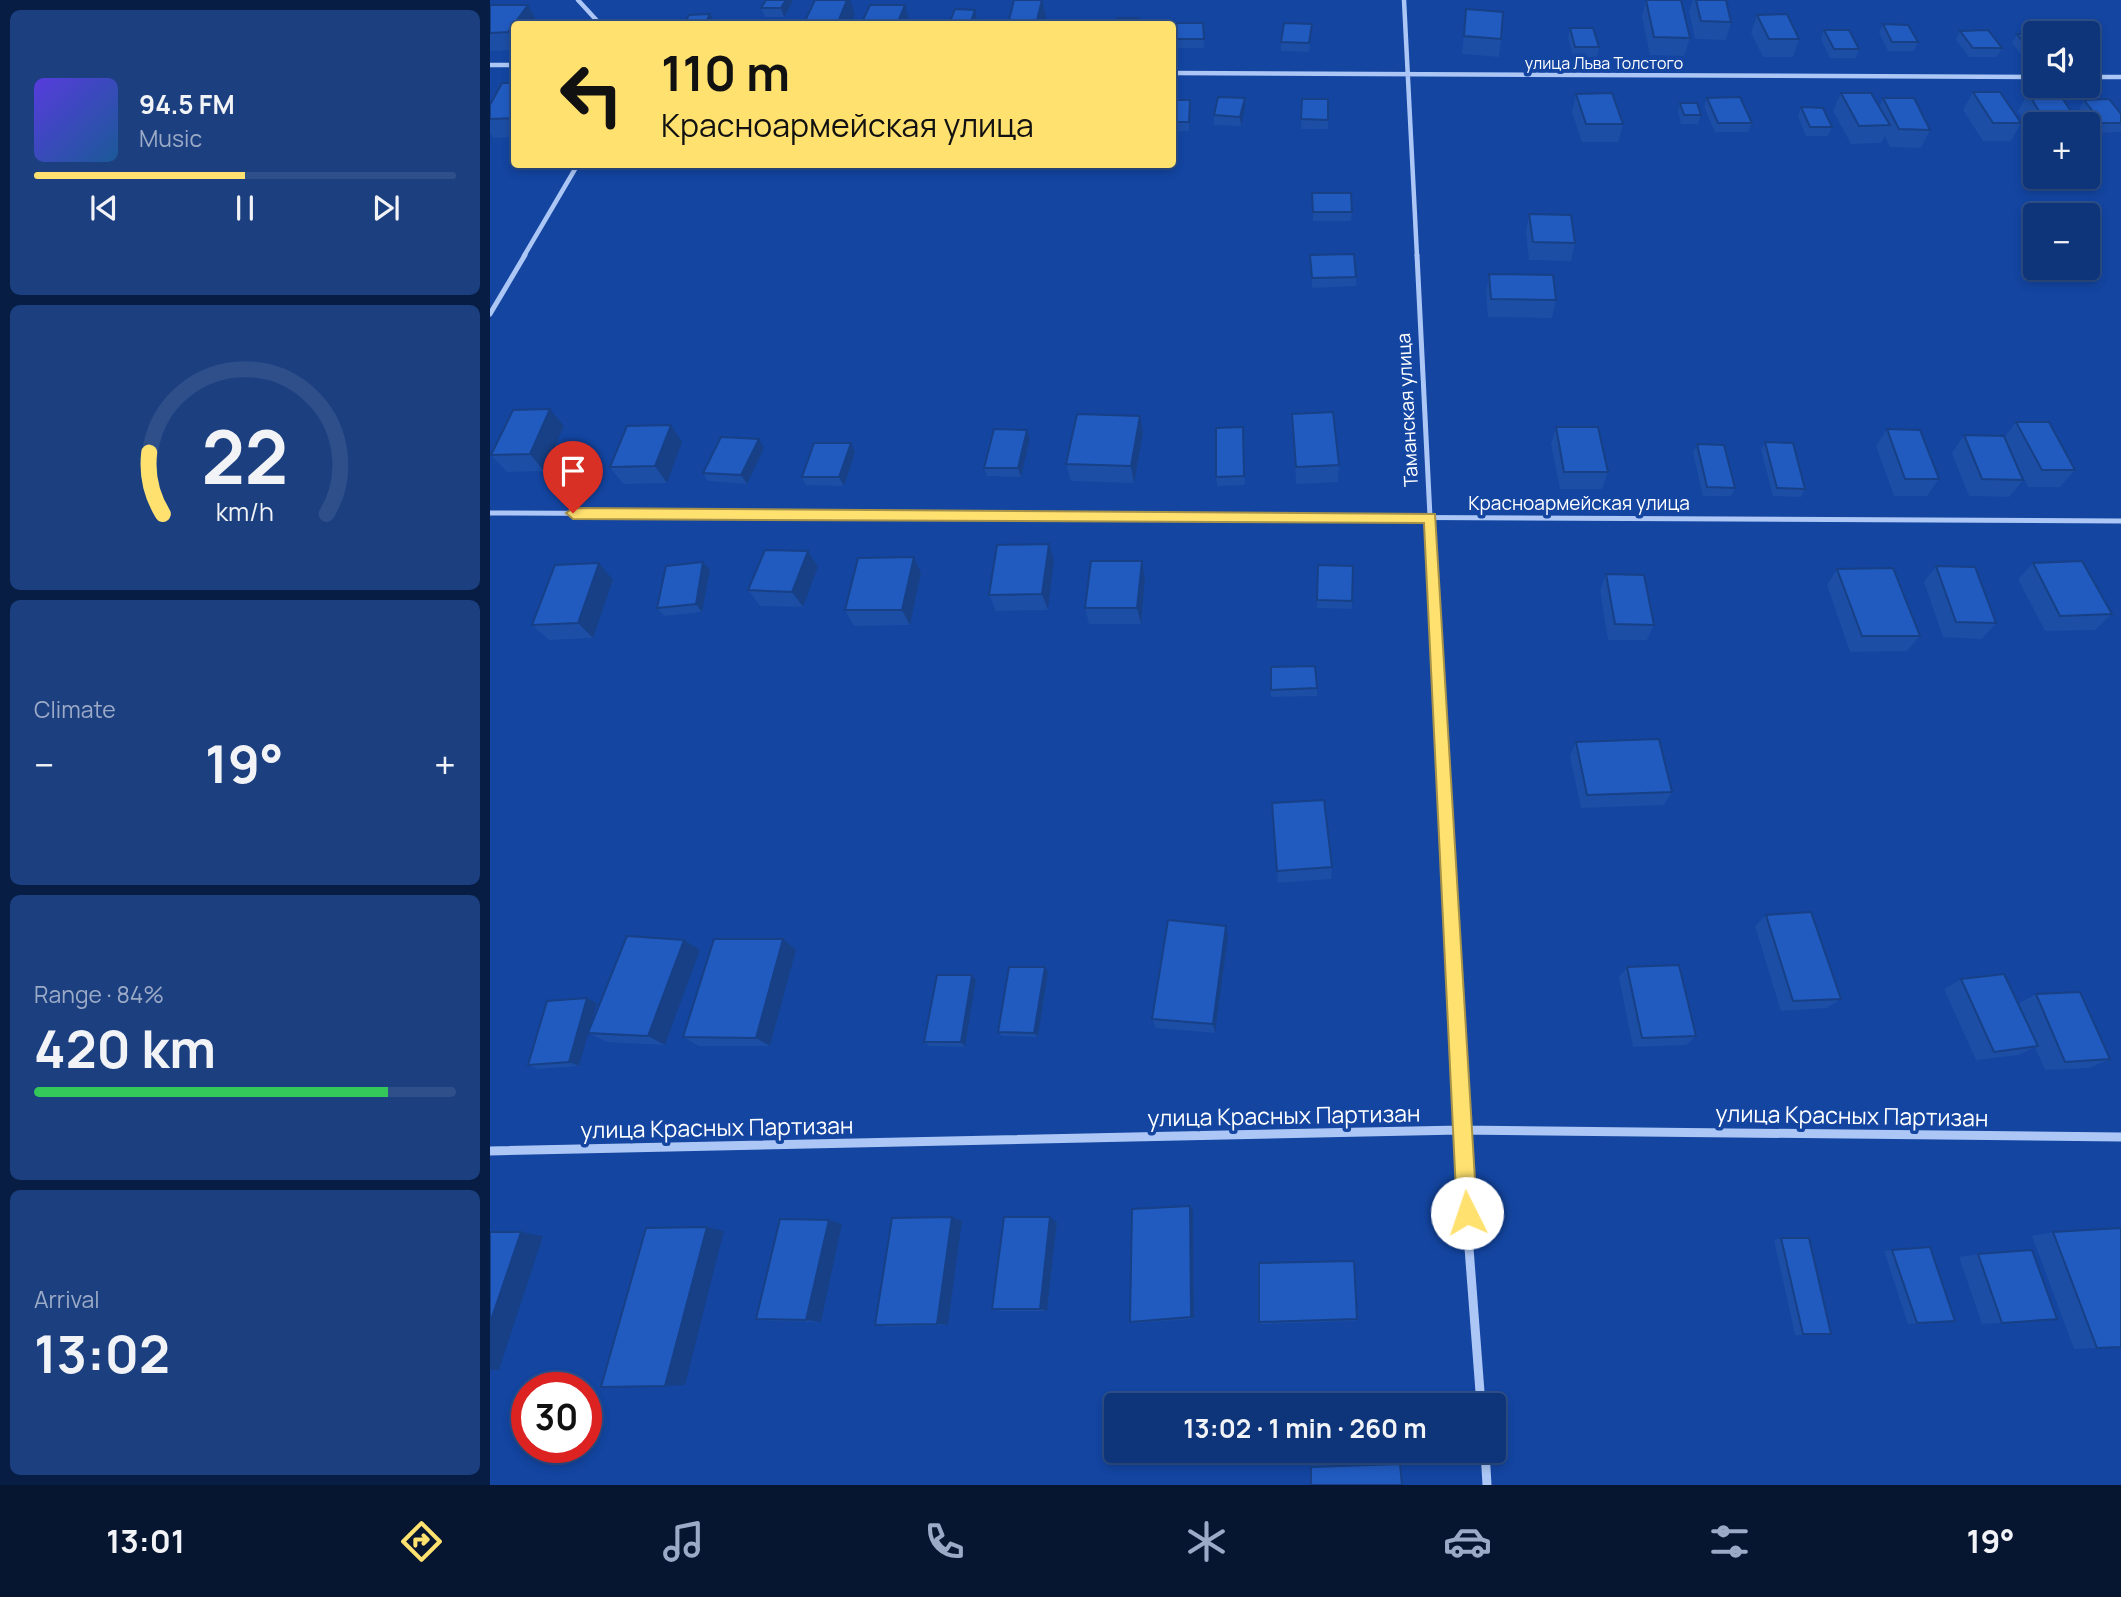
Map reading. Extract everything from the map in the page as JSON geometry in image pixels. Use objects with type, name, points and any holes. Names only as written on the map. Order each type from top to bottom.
[{"type":"street","points":[[578,0],[597,21]]},
{"type":"street","name":"Таманская улица","points":[[1404,0],[1461,1130],[1480,1393]]},
{"type":"street","points":[[490,65],[511,65]]},
{"type":"street","name":"улица Льва Толстого","points":[[1176,73],[2023,77]]},
{"type":"street","points":[[2100,77],[2121,77]]},
{"type":"street","points":[[490,314],[576,168]]},
{"type":"street","name":"Красноармейская улица","points":[[490,513],[2121,521]]},
{"type":"street","name":"улица Красных Партизан","points":[[490,1150],[1461,1130],[2121,1137]]},
{"type":"street","points":[[1486,1463],[1488,1485]]},
{"type":"building","points":[[766,0],[786,0],[781,8],[761,8]]},
{"type":"building","points":[[815,0],[847,0],[838,21],[805,21]]},
{"type":"building","points":[[1014,0],[1042,0],[1037,21],[1009,21]]},
{"type":"building","points":[[1646,0],[1681,0],[1690,38],[1654,37]]},
{"type":"building","points":[[1696,0],[1726,0],[1731,22],[1701,21]]},
{"type":"building","points":[[490,5],[528,5],[516,21],[511,21],[508,32],[490,33]]},
{"type":"building","points":[[870,5],[905,5],[898,21],[862,21]]},
{"type":"building","points":[[955,9],[975,10],[971,21],[950,21]]},
{"type":"building","points":[[1466,9],[1503,12],[1501,39],[1464,36]]},
{"type":"building","points":[[710,14],[706,21],[686,21],[689,15]]},
{"type":"building","points":[[1787,14],[1799,39],[1769,39],[1757,15]]},
{"type":"building","points":[[1117,18],[1138,18],[1138,21],[1116,21]]},
{"type":"building","points":[[1177,23],[1203,23],[1204,39],[1176,39]]},
{"type":"building","points":[[1284,23],[1312,24],[1309,43],[1281,42]]},
{"type":"building","points":[[1883,24],[1908,25],[1918,42],[1892,42]]},
{"type":"building","points":[[1570,28],[1593,28],[1599,47],[1575,47]]},
{"type":"building","points":[[1824,30],[1849,30],[1859,49],[1834,49]]},
{"type":"building","points":[[1988,30],[2002,48],[1973,48],[1960,31]]},
{"type":"building","points":[[502,83],[511,83],[511,118],[490,119],[490,105]]},
{"type":"building","points":[[1973,92],[2000,92],[2021,123],[1993,123]]},
{"type":"building","points":[[1612,93],[1623,124],[1586,124],[1576,94]]},
{"type":"building","points":[[1841,93],[1871,93],[1890,125],[1859,126]]},
{"type":"building","points":[[1218,97],[1245,98],[1240,117],[1214,115]]},
{"type":"building","points":[[1740,97],[1752,123],[1718,123],[1707,98]]},
{"type":"building","points":[[1883,98],[1914,98],[1930,130],[1899,129]]},
{"type":"building","points":[[2031,98],[2062,98],[2071,112],[2040,112]]},
{"type":"building","points":[[1302,99],[1328,99],[1328,120],[1301,119]]},
{"type":"building","points":[[2109,99],[2121,114],[2121,123],[2102,123],[2100,112],[2093,112],[2084,100]]},
{"type":"building","points":[[1176,100],[1190,100],[1189,122],[1176,122]]},
{"type":"building","points":[[1680,103],[1697,103],[1701,115],[1684,115]]},
{"type":"building","points":[[1801,107],[1823,108],[1832,127],[1810,127]]},
{"type":"building","points":[[1312,193],[1351,193],[1352,212],[1313,212]]},
{"type":"building","points":[[1529,214],[1571,215],[1575,243],[1533,242]]},
{"type":"building","points":[[1354,254],[1356,277],[1312,278],[1310,255]]},
{"type":"building","points":[[1489,274],[1553,275],[1556,300],[1491,299]]},
{"type":"building","points":[[550,409],[530,454],[491,455],[513,410]]},
{"type":"building","points":[[1333,412],[1339,465],[1296,467],[1292,414]]},
{"type":"building","points":[[1077,414],[1140,416],[1131,466],[1066,464]]},
{"type":"building","points":[[2016,422],[2049,422],[2075,470],[2042,470]]},
{"type":"building","points":[[671,425],[655,466],[610,467],[627,426]]},
{"type":"building","points":[[1243,427],[1244,476],[1216,477],[1216,428]]},
{"type":"building","points":[[1556,427],[1598,427],[1608,472],[1564,472]]},
{"type":"building","points":[[994,429],[1027,430],[1018,468],[984,468]]},
{"type":"building","points":[[1887,429],[1920,430],[1939,479],[1905,479]]},
{"type":"building","points":[[1964,435],[2004,436],[2023,480],[1982,479]]},
{"type":"building","points":[[721,437],[759,439],[741,475],[703,473]]},
{"type":"building","points":[[1765,442],[1793,443],[1805,489],[1777,488]]},
{"type":"building","points":[[814,443],[851,443],[839,477],[802,477]]},
{"type":"building","points":[[1697,444],[1724,445],[1735,488],[1707,487]]},
{"type":"building","points":[[1049,544],[1042,594],[989,595],[997,545]]},
{"type":"building","points":[[765,550],[808,551],[792,592],[748,590]]},
{"type":"building","points":[[914,557],[902,610],[845,610],[858,558]]},
{"type":"building","points":[[1091,561],[1142,561],[1137,608],[1085,608]]},
{"type":"building","points":[[2082,561],[2112,614],[2060,616],[2033,563]]},
{"type":"building","points":[[703,562],[696,604],[657,608],[666,566]]},
{"type":"building","points":[[599,563],[578,623],[532,625],[555,565]]},
{"type":"building","points":[[1318,565],[1353,566],[1352,601],[1317,600]]},
{"type":"building","points":[[1936,566],[1975,567],[1996,623],[1956,622]]},
{"type":"building","points":[[1893,568],[1920,636],[1862,636],[1837,569]]},
{"type":"building","points":[[1606,574],[1644,575],[1654,625],[1615,624]]},
{"type":"building","points":[[1315,666],[1317,688],[1271,690],[1271,667]]},
{"type":"building","points":[[1659,739],[1672,792],[1587,795],[1576,742]]},
{"type":"building","points":[[1324,800],[1332,867],[1277,871],[1272,803]]},
{"type":"building","points":[[1811,912],[1841,999],[1793,1001],[1766,915]]},
{"type":"building","points":[[1168,920],[1226,926],[1213,1024],[1152,1019]]},
{"type":"building","points":[[627,936],[684,940],[648,1036],[588,1033]]},
{"type":"building","points":[[714,939],[783,939],[756,1038],[683,1037]]},
{"type":"building","points":[[1679,965],[1696,1036],[1642,1038],[1627,967]]},
{"type":"building","points":[[1009,967],[1045,967],[1034,1033],[998,1032]]},
{"type":"building","points":[[2004,974],[2038,1046],[1994,1052],[1961,979]]},
{"type":"building","points":[[937,975],[972,975],[961,1042],[924,1042]]},
{"type":"building","points":[[2080,992],[2110,1059],[2065,1062],[2036,994]]},
{"type":"building","points":[[587,998],[569,1062],[528,1065],[547,1001]]},
{"type":"building","points":[[1190,1206],[1191,1317],[1130,1322],[1132,1209]]},
{"type":"building","points":[[952,1217],[937,1324],[875,1325],[892,1218]]},
{"type":"building","points":[[1004,1217],[1050,1217],[1040,1309],[992,1309]]},
{"type":"building","points":[[780,1219],[829,1220],[806,1320],[756,1319]]},
{"type":"building","points":[[707,1227],[665,1386],[602,1387],[602,1383],[646,1228]]},
{"type":"building","points":[[2121,1228],[2121,1347],[2097,1348],[2053,1232]]},
{"type":"building","points":[[490,1232],[521,1232],[490,1323]]},
{"type":"building","points":[[1781,1238],[1809,1238],[1831,1334],[1803,1334]]},
{"type":"building","points":[[1930,1247],[1955,1321],[1917,1323],[1892,1250]]},
{"type":"building","points":[[2032,1250],[2057,1319],[2002,1323],[1978,1254]]},
{"type":"building","points":[[1354,1261],[1357,1319],[1259,1322],[1259,1263]]},
{"type":"building","points":[[1400,1464],[1402,1485],[1311,1485],[1311,1467]]},
{"type":"route","points":[[573,513],[1430,518],[1467,1213]]}]
